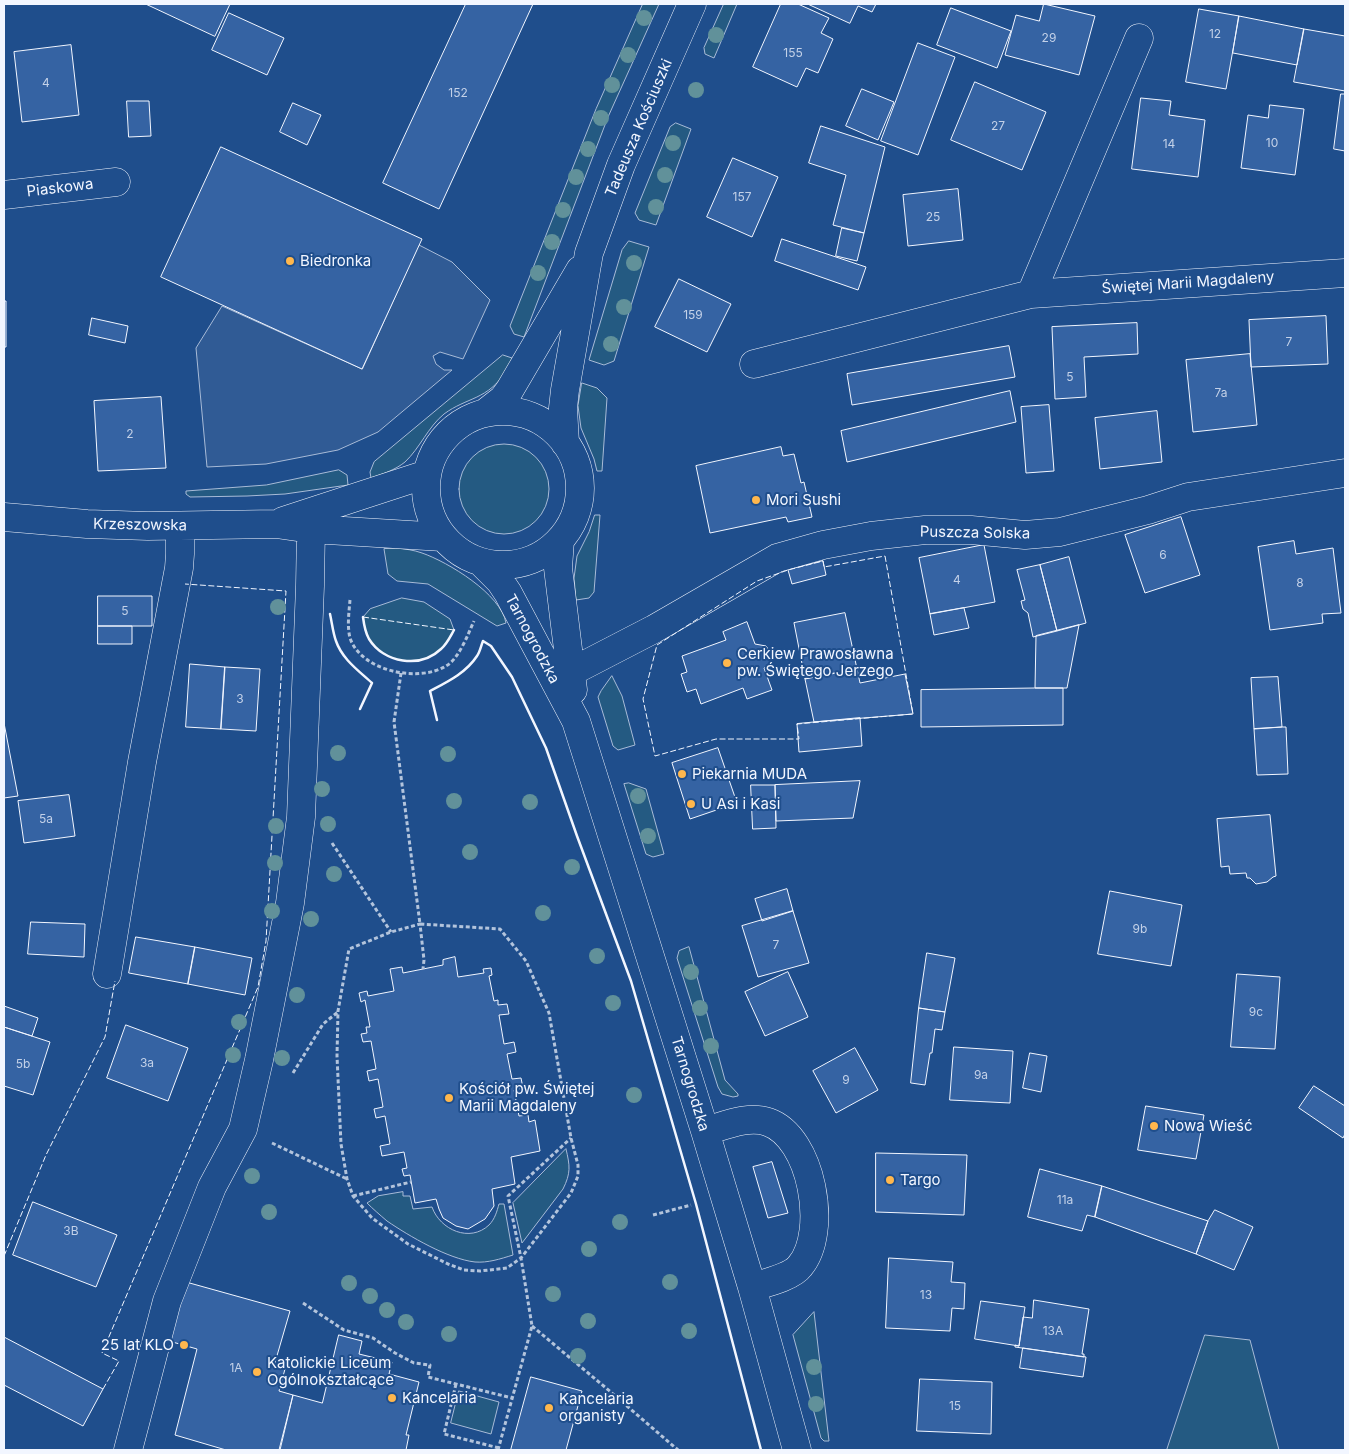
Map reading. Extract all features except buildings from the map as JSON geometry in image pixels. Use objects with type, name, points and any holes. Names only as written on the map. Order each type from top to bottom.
[{"type":"street","name":"Tadeusza Kościuszki","points":[[566,443],[563,408],[565,390],[590,253],[621,165],[692,4]]},
{"type":"street","points":[[1031,294],[1139,38]]},
{"type":"street","name":"Piaskowa","points":[[4,195],[116,182]]},
{"type":"street","name":"Tadeusza Kościuszki","points":[[484,413],[503,399],[509,391],[590,253]]},
{"type":"street","name":"Świętej Marii Magdaleny","points":[[754,364],[1031,294],[1345,273]]},
{"type":"street","points":[[515,411],[530,415],[544,422],[566,443],[577,466],[580,479],[578,506],[568,530],[544,554],[524,563],[496,565],[482,563],[467,557],[443,537],[434,523],[428,507],[427,474],[435,450],[461,423],[484,413],[515,411]]},
{"type":"street","name":"Puszcza Solska","points":[[571,672],[654,629],[777,558],[823,545],[870,536],[925,530],[971,530],[1026,535],[1060,532],[1148,510],[1188,497],[1345,473]]},
{"type":"street","name":"Krzeszowska","points":[[276,524],[427,474]]},
{"type":"street","name":"Krzeszowska","points":[[4,517],[87,524],[180,526],[276,524],[311,529],[443,537]]},
{"type":"street","points":[[108,974],[142,762],[179,568],[180,526]]},
{"type":"street","points":[[128,1450],[167,1301],[212,1187],[242,1129],[259,1060],[290,903],[301,817],[311,529]]},
{"type":"street","name":"Tarnogrodzka","points":[[560,540],[558,568],[576,721]]},
{"type":"street","name":"Tarnogrodzka","points":[[482,563],[500,580],[508,593],[576,721],[705,1130],[752,1288],[797,1450]]},
{"type":"street","points":[[705,1130],[752,1120],[769,1122],[792,1139],[804,1163],[811,1183],[816,1220],[812,1244],[806,1259],[798,1269],[752,1288]]},
{"type":"path","points":[[350,600],[348,622],[350,637],[354,646],[375,665],[401,673],[424,674],[446,667],[456,656],[474,621]]},
{"type":"path","points":[[401,673],[394,722],[420,924],[424,960],[423,969]]},
{"type":"path","points":[[301,817],[318,820],[391,932]]},
{"type":"path","points":[[420,924],[500,929],[526,961],[549,1013],[571,1138],[578,1165],[578,1176],[571,1193],[521,1258],[507,1268],[480,1271],[464,1270],[408,1244],[372,1218],[353,1196],[347,1179],[341,1144],[337,1056],[338,1011],[349,949],[391,932],[420,924]]},
{"type":"path","points":[[289,1079],[323,1024],[338,1011]]},
{"type":"path","points":[[242,1129],[347,1179]]},
{"type":"path","points":[[456,1384],[444,1434],[499,1449],[532,1326],[521,1258],[508,1196],[571,1138]]},
{"type":"path","points":[[353,1196],[411,1182]]},
{"type":"path","points":[[653,1215],[696,1204]]},
{"type":"path","points":[[303,1303],[344,1330],[373,1338],[414,1363],[430,1365],[428,1377],[512,1398]]},
{"type":"path","points":[[532,1326],[678,1450]]},
{"type":"shaded area","points":[[643,4],[659,4],[608,117],[524,337],[514,334],[510,326],[596,109]]},
{"type":"shaded area","points":[[724,4],[737,4],[714,58],[705,54],[704,48]]},
{"type":"shaded area","points":[[676,123],[691,129],[656,225],[639,220],[635,213],[670,127]]},
{"type":"shaded area","points":[[629,241],[649,247],[614,361],[604,365],[589,360],[622,250]]},
{"type":"shaded area","points":[[419,245],[452,262],[490,300],[463,359],[440,352],[433,356],[436,364],[444,370],[452,370],[378,432],[338,450],[266,464],[207,467],[196,348],[222,306],[362,369]]},
{"type":"shaded area","points":[[503,355],[512,358],[511,362],[492,388],[444,414],[433,425],[405,462],[393,470],[371,478],[370,472],[374,462]]},
{"type":"shaded area","points":[[582,383],[597,388],[607,398],[602,471],[597,471],[581,428],[578,406]]},
{"type":"shaded area","points":[[495,444],[513,444],[529,451],[542,464],[549,480],[549,498],[542,514],[529,527],[513,534],[495,534],[479,527],[466,514],[459,498],[459,480],[466,464],[479,451]]},
{"type":"shaded area","points":[[339,470],[347,475],[348,485],[285,494],[190,497],[186,494],[186,491],[266,485]]},
{"type":"shaded area","points":[[595,515],[600,515],[594,592],[589,598],[576,600],[574,578],[577,556]]},
{"type":"shaded area","points":[[384,549],[413,550],[433,557],[459,571],[484,590],[494,601],[502,612],[506,623],[497,626],[428,584],[397,581],[388,574]]},
{"type":"shaded area","points":[[402,598],[424,602],[450,619],[454,630],[441,649],[423,659],[403,660],[384,654],[369,639],[366,631],[363,617],[370,609]]},
{"type":"shaded area","points":[[612,676],[622,696],[635,745],[618,750],[613,746],[598,697]]},
{"type":"shaded area","points":[[629,783],[646,789],[664,854],[653,857],[646,854],[624,784]]},
{"type":"shaded area","points":[[689,947],[725,1080],[738,1096],[733,1097],[722,1094],[718,1087],[677,958],[679,951]]},
{"type":"shaded area","points":[[566,1149],[569,1169],[563,1189],[522,1243],[513,1203]]},
{"type":"shaded area","points":[[403,1192],[403,1196],[410,1196],[413,1209],[432,1207],[436,1215],[449,1228],[465,1233],[473,1233],[489,1225],[494,1218],[499,1204],[504,1204],[513,1255],[475,1262],[441,1252],[396,1227],[367,1203],[378,1196]]},
{"type":"shaded area","points":[[814,1312],[829,1441],[824,1441],[821,1438],[793,1335]]},
{"type":"shaded area","points":[[1205,1335],[1250,1340],[1279,1450],[1167,1450]]},
{"type":"shaded area","points":[[459,1391],[499,1402],[491,1434],[451,1423]]},
{"type":"fence","points":[[885,556],[913,714],[797,724],[799,739],[716,739],[655,756],[643,699],[657,645],[757,581],[788,570],[823,561],[824,567],[885,556]]},
{"type":"fence","points":[[103,1389],[119,1361],[102,1353],[258,987],[266,941],[286,591],[185,584]]},
{"type":"fence","points":[[363,617],[454,630]]},
{"type":"fence","points":[[4,1256],[46,1155],[105,1037],[115,981]]},
{"type":"wall","points":[[330,614],[335,638],[342,653],[372,683],[360,709]]},
{"type":"wall","points":[[363,617],[369,639],[376,647],[384,654],[403,660],[413,661],[432,655],[445,645],[454,630]]},
{"type":"wall","points":[[437,720],[430,691],[456,676],[473,662],[483,641],[491,646],[512,677],[546,748],[631,981],[696,1204],[761,1450]]},
{"type":"place","name":"Biedronka","points":[[290,261]]},
{"type":"place","name":"Mori Sushi","points":[[756,500]]},
{"type":"place","name":"Cerkiew Prawosławna pw. Świętego Jerzego","points":[[727,663]]},
{"type":"place","name":"Piekarnia MUDA","points":[[682,774]]},
{"type":"place","name":"U Asi i Kasi","points":[[691,804]]},
{"type":"place","name":"Kościół pw. Świętej Marii Magdaleny","points":[[449,1098]]},
{"type":"place","name":"Nowa Wieść","points":[[1154,1126]]},
{"type":"place","name":"Targo","points":[[890,1180]]},
{"type":"place","name":"25 lat KLO","points":[[184,1345]]},
{"type":"place","name":"Katolickie Liceum Ogólnokształcące","points":[[257,1372]]},
{"type":"place","name":"Kancelaria","points":[[392,1398]]},
{"type":"place","name":"Kancelaria organisty","points":[[549,1408]]}]
